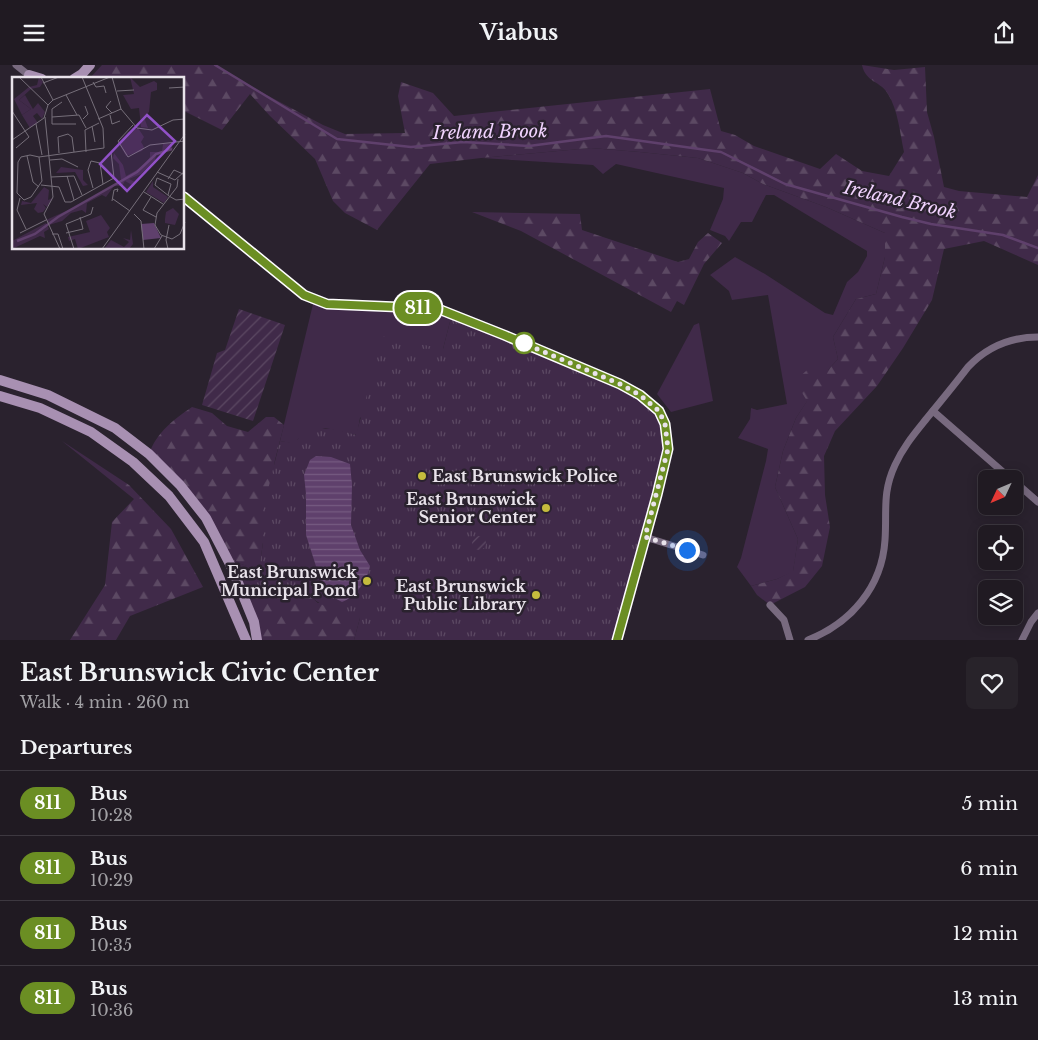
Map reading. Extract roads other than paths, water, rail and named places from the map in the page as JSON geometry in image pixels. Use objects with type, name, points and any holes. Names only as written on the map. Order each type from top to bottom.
[{"type":"main road","points":[[77,77],[90,65]]},
{"type":"main road","points":[[0,380],[48,395],[115,428],[149,455],[180,485],[206,518],[232,568],[254,621],[257,640]]},
{"type":"main road","points":[[0,396],[40,408],[91,432],[133,462],[169,496],[204,542],[246,640]]},
{"type":"street","points":[[16,65],[31,77]]},
{"type":"street","points":[[185,198],[304,295],[327,304],[441,310],[620,384],[646,399],[659,411],[665,424],[668,449],[617,640]]},
{"type":"street","points":[[808,640],[830,630],[849,615],[871,587],[883,553],[886,529],[885,502],[890,477],[894,465],[907,444],[968,367],[986,351],[1011,340],[1038,337]]},
{"type":"street","points":[[933,411],[1001,470]]},
{"type":"street","points":[[1023,489],[1038,502]]},
{"type":"street","points":[[645,537],[703,555]]},
{"type":"street","points":[[770,605],[784,619],[790,640]]},
{"type":"street","points":[[1022,640],[1038,613]]},
{"type":"waterway","name":"Ireland Brook","points":[[215,65],[337,139],[411,147],[463,142],[529,146],[606,136],[721,152],[785,184],[931,224],[1003,235],[1038,248]]},
{"type":"place","name":"East Brunswick Police","points":[[422,476]]},
{"type":"place","name":"East Brunswick Senior Center","points":[[546,508]]},
{"type":"place","name":"East Brunswick Municipal Pond","points":[[367,581]]},
{"type":"place","name":"East Brunswick Public Library","points":[[536,595]]}]
